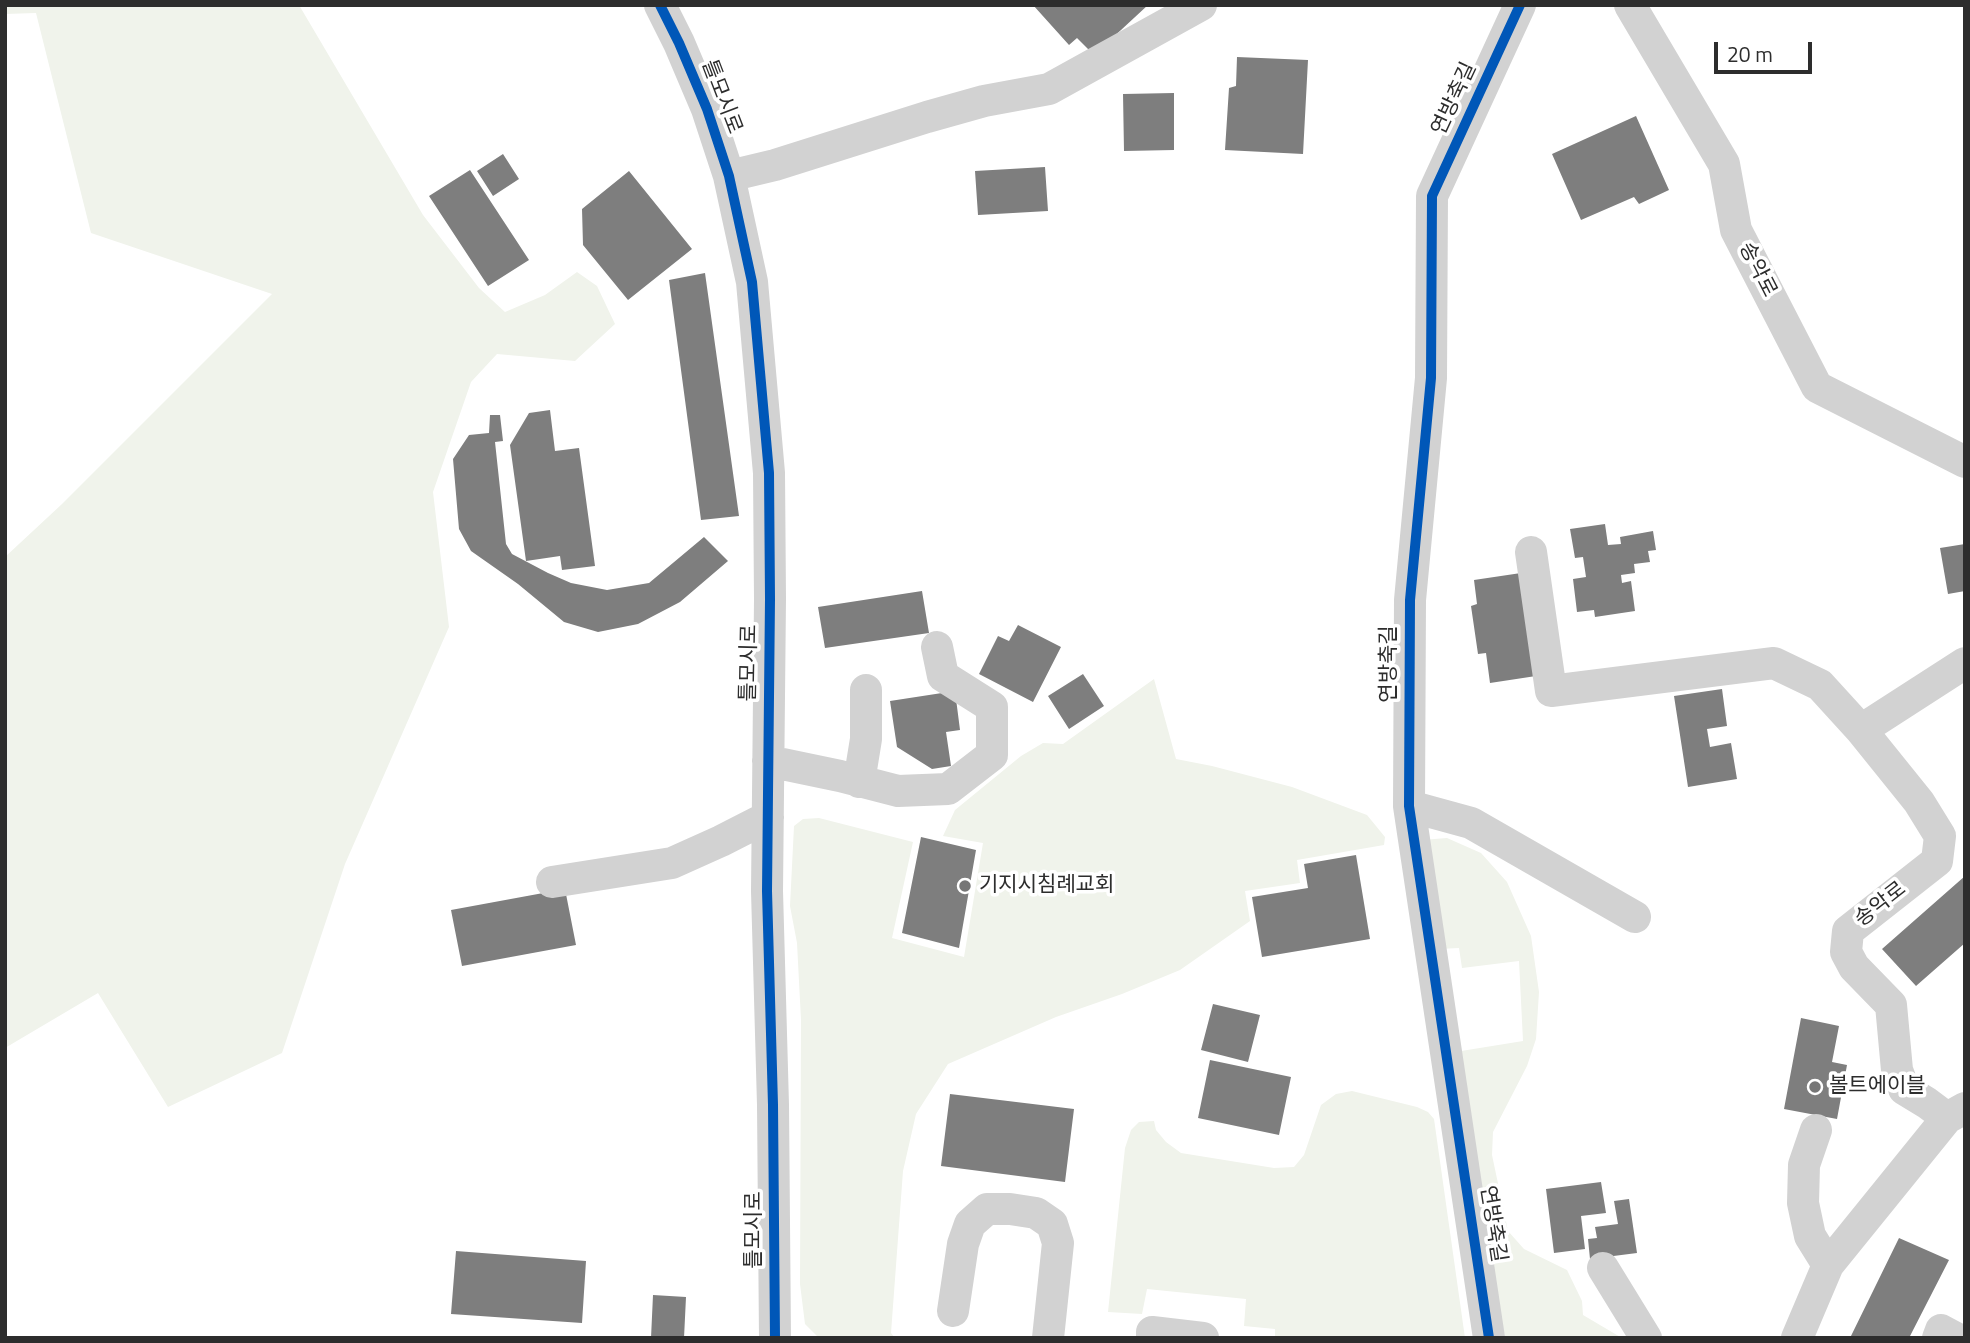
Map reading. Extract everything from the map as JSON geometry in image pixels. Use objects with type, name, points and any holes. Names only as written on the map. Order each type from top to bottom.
[{"type":"street","name":"틀모시로","points":[[660,5],[707,109],[729,176],[752,282],[769,472],[767,891],[773,1105],[775,1338]]},
{"type":"street","points":[[729,176],[775,165],[984,101],[1049,89],[1201,5]]},
{"type":"street","name":"연방축길","points":[[1489,1338],[1409,806],[1410,600],[1431,378],[1432,196],[1520,5]]},
{"type":"street","name":"송악로","points":[[1630,5],[1724,164],[1736,230],[1817,387],[1965,462]]},
{"type":"street","name":"송악로","points":[[1531,552],[1551,691],[1774,663],[1820,685],[1861,730],[1919,802],[1940,836],[1937,861],[1848,930],[1846,951],[1854,967],[1891,1005],[1897,1070],[1904,1089],[1927,1103],[1956,1113]]},
{"type":"street","points":[[768,761],[898,791],[948,789],[992,755],[992,707],[943,677],[937,647]]},
{"type":"street","points":[[1861,730],[1965,663]]},
{"type":"street","points":[[859,782],[866,739],[866,690]]},
{"type":"street","points":[[1409,806],[1471,823],[1635,917]]},
{"type":"street","points":[[552,882],[672,863],[768,817]]},
{"type":"street","points":[[1797,1338],[1828,1265],[1956,1113]]},
{"type":"street","points":[[1816,1130],[1804,1165],[1803,1203],[1810,1236],[1828,1265]]},
{"type":"street","points":[[953,1311],[963,1244],[970,1224],[987,1209],[1035,1213],[1052,1224],[1058,1243],[1048,1338]]},
{"type":"street","points":[[1603,1268],[1646,1338]]},
{"type":"street","points":[[1938,1338],[1941,1330],[1956,1338]]},
{"type":"street","points":[[1152,1338],[1152,1332],[1203,1338]]},
{"type":"shaded area","points":[[5,5],[299,5],[423,215],[479,288],[505,312],[545,295],[577,272],[597,286],[615,324],[575,361],[497,354],[471,382],[433,492],[449,627],[345,864],[282,1053],[168,1107],[98,993],[5,1048],[5,557],[62,504],[272,294],[91,233],[36,13],[5,14]]},
{"type":"shaded area","points":[[1154,679],[1176,759],[1292,787],[1367,815],[1385,837],[1384,845],[1297,860],[1300,883],[1245,891],[1250,921],[1180,970],[1056,1017],[948,1064],[916,1114],[903,1171],[891,1333],[895,1338],[819,1338],[805,1324],[800,1284],[801,1020],[797,943],[790,906],[794,826],[803,819],[819,818],[913,842],[892,938],[964,957],[983,843],[943,836],[955,810],[1021,756],[1043,743],[1063,744]]},
{"type":"shaded area","points":[[1447,838],[1481,853],[1507,882],[1531,936],[1539,992],[1536,1039],[1527,1066],[1493,1132],[1492,1155],[1508,1231],[1524,1249],[1567,1270],[1582,1301],[1583,1315],[1622,1338],[1505,1338],[1455,1052],[1523,1041],[1519,961],[1462,968],[1459,948],[1439,949],[1422,840]]},
{"type":"shaded area","points":[[1352,1091],[1417,1107],[1428,1112],[1434,1119],[1465,1338],[1275,1338],[1275,1329],[1244,1326],[1246,1299],[1147,1289],[1142,1314],[1108,1312],[1125,1148],[1131,1130],[1139,1122],[1154,1121],[1156,1130],[1166,1142],[1181,1153],[1274,1168],[1294,1167],[1304,1155],[1321,1105],[1336,1094]]},
{"type":"building","points":[[1033,5],[1148,5],[1094,55],[1077,38],[1069,45]]},
{"type":"building","points":[[1237,57],[1308,60],[1303,154],[1225,150],[1229,88],[1236,86]]},
{"type":"building","points":[[1174,93],[1174,150],[1124,151],[1123,94]]},
{"type":"building","points":[[1636,116],[1669,190],[1639,204],[1634,197],[1581,220],[1552,154]]},
{"type":"building","points":[[503,154],[519,179],[493,196],[477,171]]},
{"type":"building","points":[[1045,167],[1048,211],[978,215],[975,171]]},
{"type":"building","points":[[470,170],[529,260],[488,286],[429,196]]},
{"type":"building","points":[[629,171],[692,249],[628,300],[583,245],[582,209]]},
{"type":"building","points":[[705,273],[739,516],[701,520],[669,280]]},
{"type":"building","points":[[550,410],[555,451],[579,448],[595,566],[562,570],[560,556],[526,561],[510,445],[529,413]]},
{"type":"building","points":[[490,415],[500,415],[503,441],[495,442],[506,544],[512,554],[571,583],[607,590],[649,583],[704,537],[728,561],[680,602],[638,624],[598,632],[564,622],[518,584],[471,551],[459,529],[453,459],[469,435],[489,433]]},
{"type":"building","points":[[1605,524],[1608,545],[1621,544],[1620,537],[1653,531],[1656,550],[1648,551],[1650,562],[1634,564],[1635,573],[1621,575],[1622,583],[1631,581],[1635,611],[1595,617],[1594,610],[1577,612],[1573,579],[1586,577],[1583,557],[1575,558],[1570,529]]},
{"type":"building","points":[[1965,544],[1965,591],[1948,594],[1940,548]]},
{"type":"building","points":[[1521,573],[1536,676],[1490,683],[1486,653],[1478,654],[1471,606],[1477,604],[1474,580]]},
{"type":"building","points":[[922,591],[929,633],[825,648],[818,607]]},
{"type":"building","points":[[1018,625],[1061,647],[1033,702],[979,674],[998,636],[1009,641]]},
{"type":"building","points":[[1083,674],[1104,706],[1069,729],[1048,696]]},
{"type":"building","points":[[1722,689],[1727,726],[1707,729],[1710,747],[1731,743],[1737,779],[1688,787],[1674,696]]},
{"type":"building","points":[[955,691],[960,730],[946,732],[951,766],[932,769],[897,747],[890,701]]},
{"type":"building","points":[[921,837],[976,850],[959,948],[902,933]]},
{"type":"building","points":[[1356,855],[1370,939],[1262,957],[1252,897],[1308,888],[1304,864]]},
{"type":"building","points":[[1965,876],[1965,943],[1916,986],[1882,949]]},
{"type":"building","points":[[565,889],[576,945],[462,966],[451,910]]},
{"type":"building","points":[[1213,1004],[1260,1015],[1248,1062],[1201,1050]]},
{"type":"building","name":"볼트에이블","points":[[1801,1018],[1839,1026],[1832,1062],[1847,1065],[1837,1119],[1784,1109]]},
{"type":"building","points":[[1210,1060],[1291,1077],[1279,1135],[1198,1118]]},
{"type":"building","points":[[950,1094],[1074,1109],[1065,1182],[941,1166]]},
{"type":"building","points":[[1601,1182],[1606,1213],[1581,1216],[1585,1249],[1554,1253],[1546,1189]]},
{"type":"building","points":[[1629,1199],[1637,1253],[1590,1259],[1588,1239],[1597,1238],[1595,1227],[1618,1224],[1614,1201]]},
{"type":"building","points":[[1899,1238],[1949,1260],[1909,1338],[1850,1338]]},
{"type":"building","points":[[456,1251],[586,1261],[582,1323],[451,1314]]},
{"type":"building","points":[[653,1295],[686,1297],[684,1338],[651,1338]]},
{"type":"cycle path","points":[[660,5],[707,109],[729,176],[752,282],[769,473],[767,891],[773,1105],[775,1338]]},
{"type":"cycle path","points":[[1489,1338],[1409,806],[1410,600],[1431,378],[1432,196],[1520,5]]},
{"type":"place","name":"기지시침례교회","points":[[965,886]]},
{"type":"place","name":"볼트에이블","points":[[1815,1087]]}]
